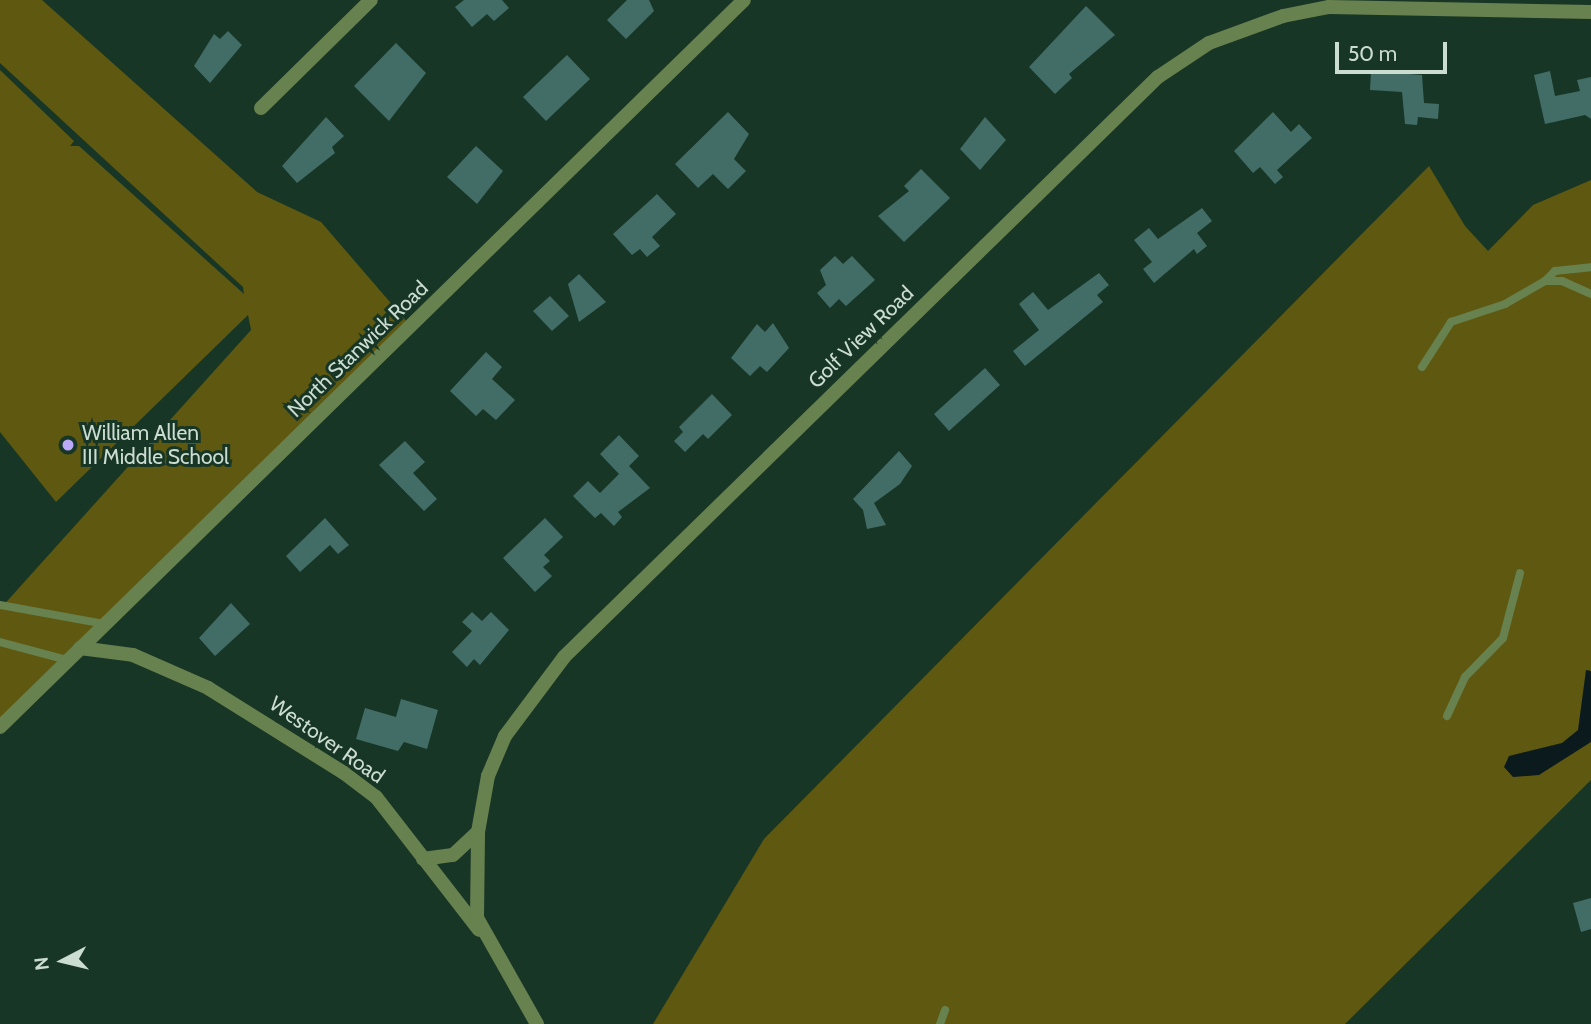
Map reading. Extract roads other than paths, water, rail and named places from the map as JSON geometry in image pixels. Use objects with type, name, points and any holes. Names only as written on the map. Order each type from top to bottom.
[{"type":"street","points":[[261,108],[371,0]]},
{"type":"street","name":"North Stanwick Road","points":[[0,727],[744,0]]},
{"type":"street","name":"Golf View Road","points":[[537,1024],[477,918],[478,832],[488,776],[505,736],[564,657],[1158,77],[1209,43],[1283,16],[1329,7],[1389,3],[1591,12]]},
{"type":"street","name":"Westover Road","points":[[80,648],[133,655],[257,715],[376,797],[492,948]]},
{"type":"street","points":[[423,859],[453,855],[478,832]]},
{"type":"lane","points":[[1422,367],[1451,322],[1505,304],[1545,281],[1555,271],[1591,267]]},
{"type":"lane","points":[[1545,281],[1562,281],[1591,294]]},
{"type":"lane","points":[[1447,716],[1465,677],[1503,638],[1520,573]]},
{"type":"lane","points":[[0,606],[105,624]]},
{"type":"lane","points":[[0,642],[68,660]]},
{"type":"lane","points":[[940,1024],[945,1010]]},
{"type":"place","name":"William Allen III Middle School","points":[[68,445]]}]
